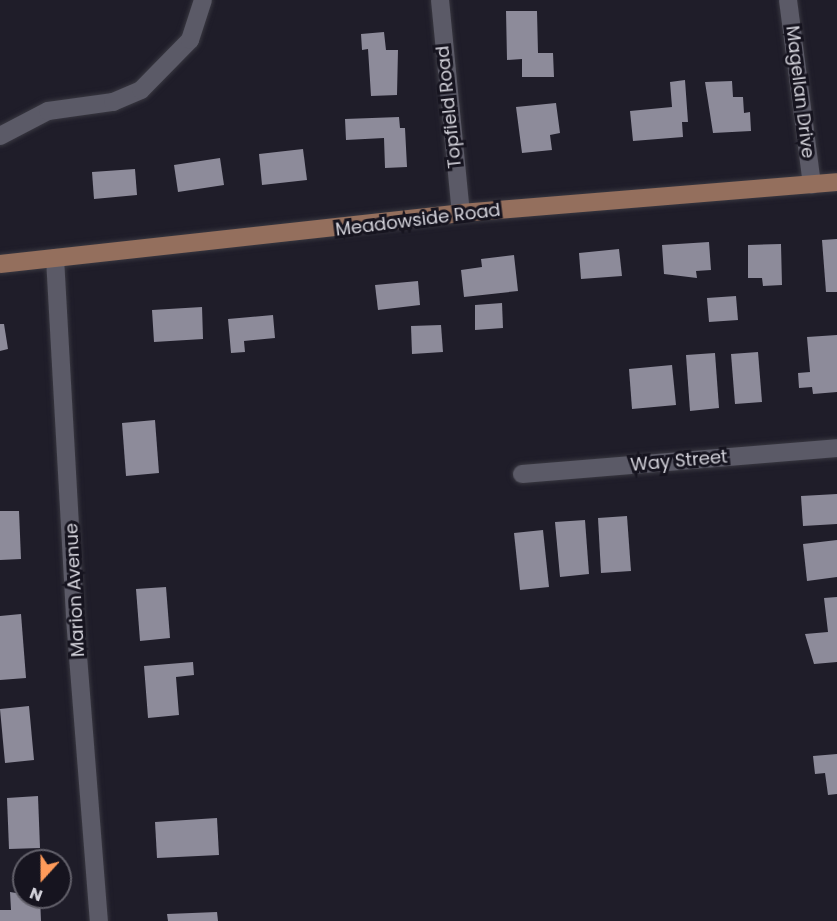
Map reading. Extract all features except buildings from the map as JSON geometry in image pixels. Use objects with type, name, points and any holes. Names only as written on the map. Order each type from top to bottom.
[{"type":"main road","name":"Meadowside Road","points":[[0,264],[461,213],[837,182]]},
{"type":"street","points":[[0,136],[48,111],[113,102],[141,90],[190,40],[203,0]]},
{"type":"street","name":"Topfield Road","points":[[440,0],[461,213]]},
{"type":"street","name":"Magellan Drive","points":[[788,0],[812,184]]},
{"type":"street","name":"Marion Avenue","points":[[55,258],[75,618],[99,921]]},
{"type":"street","name":"Way Street","points":[[522,474],[837,448]]}]
